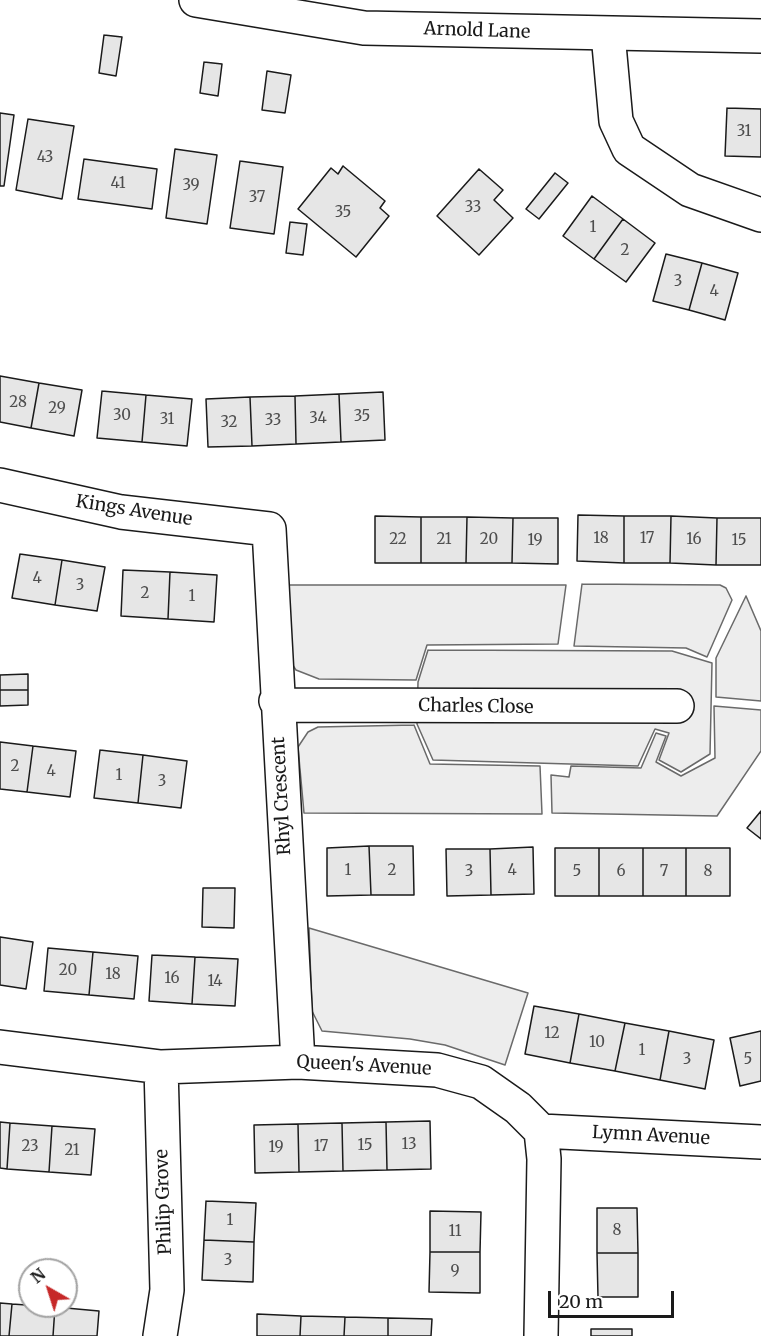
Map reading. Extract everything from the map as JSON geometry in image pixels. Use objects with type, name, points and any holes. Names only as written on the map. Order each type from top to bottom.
[{"type":"street","name":"Arnold Lane","points":[[196,0],[364,28],[761,36]]},
{"type":"street","points":[[608,34],[616,121],[629,149],[690,190],[761,215]]},
{"type":"street","name":"Kings Avenue","points":[[0,485],[121,512],[268,530]]},
{"type":"street","name":"Rhyl Crescent","points":[[268,530],[298,1062]]},
{"type":"street","name":"Charles Close","points":[[276,701],[290,705],[676,706]]},
{"type":"street","name":"Queen's Avenue","points":[[0,1047],[161,1067],[298,1062],[437,1070],[481,1083],[518,1108],[541,1131]]},
{"type":"street","name":"Philip Grove","points":[[160,1336],[167,1290],[161,1067]]},
{"type":"street","points":[[540,1336],[544,1159],[541,1131]]},
{"type":"street","name":"Lymn Avenue","points":[[541,1131],[761,1142]]},
{"type":"shaded area","points":[[582,584],[720,585],[726,588],[732,600],[707,657],[686,648],[574,646]]},
{"type":"shaded area","points":[[283,585],[566,585],[558,644],[427,645],[416,680],[319,679],[296,670],[284,652]]},
{"type":"shaded area","points":[[746,596],[761,631],[761,701],[716,697],[716,658]]},
{"type":"shaded area","points":[[428,650],[672,651],[712,663],[710,754],[681,772],[659,760],[669,733],[655,729],[638,766],[433,760],[417,724],[418,682]]},
{"type":"shaded area","points":[[714,706],[761,710],[761,751],[717,816],[552,813],[551,775],[569,777],[571,766],[641,768],[656,733],[666,736],[656,762],[681,776],[715,758]]},
{"type":"shaded area","points":[[414,725],[430,764],[540,766],[542,814],[304,813],[298,747],[308,732],[318,727]]},
{"type":"shaded area","points":[[309,928],[528,993],[505,1065],[445,1045],[410,1039],[322,1031],[312,1011]]},
{"type":"building","points":[[104,35],[122,37],[116,76],[99,73]]},
{"type":"building","points":[[204,62],[222,64],[218,96],[200,93]]},
{"type":"building","points":[[267,71],[291,75],[285,113],[262,110]]},
{"type":"building","points":[[727,108],[761,109],[761,157],[725,156]]},
{"type":"building","points":[[0,113],[14,115],[4,186],[0,186]]},
{"type":"building","points":[[28,119],[74,126],[62,199],[16,190]]},
{"type":"building","points":[[175,149],[217,155],[207,224],[166,218]]},
{"type":"building","points":[[84,159],[157,169],[152,209],[78,199]]},
{"type":"building","points":[[240,161],[283,167],[274,234],[230,228]]},
{"type":"building","points":[[343,166],[385,201],[380,208],[389,216],[356,257],[298,209],[331,168],[338,174]]},
{"type":"building","points":[[479,169],[503,190],[494,200],[513,218],[479,255],[437,216]]},
{"type":"building","points":[[555,173],[568,183],[539,219],[526,209]]},
{"type":"building","points":[[592,196],[623,219],[594,259],[563,236]]},
{"type":"building","points":[[623,219],[655,243],[626,282],[594,259]]},
{"type":"building","points":[[290,222],[307,224],[303,255],[286,253]]},
{"type":"building","points":[[666,254],[702,263],[689,310],[653,301]]},
{"type":"building","points":[[702,263],[738,273],[725,320],[689,310]]},
{"type":"building","points":[[0,376],[39,383],[31,428],[0,422]]},
{"type":"building","points":[[39,383],[82,390],[74,436],[31,428]]},
{"type":"building","points":[[102,391],[146,395],[142,442],[97,438]]},
{"type":"building","points":[[383,392],[385,440],[341,442],[339,394]]},
{"type":"building","points":[[339,394],[341,442],[296,444],[295,396]]},
{"type":"building","points":[[146,395],[192,399],[187,446],[142,442]]},
{"type":"building","points":[[295,396],[296,444],[252,446],[250,397]]},
{"type":"building","points":[[250,397],[252,446],[208,447],[206,399]]},
{"type":"building","points":[[578,515],[624,516],[624,563],[577,561]]},
{"type":"building","points":[[375,516],[421,517],[421,563],[375,563]]},
{"type":"building","points":[[624,516],[671,516],[670,563],[624,563]]},
{"type":"building","points":[[671,516],[717,518],[716,565],[670,563]]},
{"type":"building","points":[[421,517],[467,517],[466,563],[421,563]]},
{"type":"building","points":[[467,517],[513,518],[512,563],[466,563]]},
{"type":"building","points":[[513,518],[558,518],[558,564],[512,563]]},
{"type":"building","points":[[717,518],[761,518],[761,565],[716,565]]},
{"type":"building","points":[[20,554],[62,560],[55,605],[12,598]]},
{"type":"building","points":[[62,560],[105,567],[97,611],[55,605]]},
{"type":"building","points":[[123,570],[170,572],[168,619],[121,616]]},
{"type":"building","points":[[170,572],[217,575],[214,622],[168,619]]},
{"type":"building","points":[[28,674],[28,690],[0,690],[0,675]]},
{"type":"building","points":[[0,690],[28,690],[28,705],[0,706]]},
{"type":"building","points":[[0,742],[33,746],[27,792],[0,789]]},
{"type":"building","points":[[33,746],[76,751],[70,797],[27,792]]},
{"type":"building","points":[[100,750],[143,755],[138,803],[94,798]]},
{"type":"building","points":[[143,755],[187,761],[181,808],[138,803]]},
{"type":"building","points":[[761,811],[761,839],[747,828]]},
{"type":"building","points":[[369,846],[413,846],[414,895],[371,895]]},
{"type":"building","points":[[369,846],[371,895],[327,896],[327,848]]},
{"type":"building","points":[[533,847],[534,894],[491,895],[490,849]]},
{"type":"building","points":[[555,848],[599,848],[599,896],[555,896]]},
{"type":"building","points":[[599,848],[643,848],[643,896],[599,896]]},
{"type":"building","points":[[643,848],[686,848],[686,896],[643,896]]},
{"type":"building","points":[[686,848],[730,848],[730,896],[686,896]]},
{"type":"building","points":[[446,849],[490,849],[491,895],[447,896]]},
{"type":"building","points":[[203,888],[235,888],[234,928],[202,927]]},
{"type":"building","points":[[0,937],[33,942],[26,989],[0,985]]},
{"type":"building","points":[[48,948],[93,952],[89,995],[44,991]]},
{"type":"building","points":[[93,952],[138,956],[134,999],[89,995]]},
{"type":"building","points":[[152,955],[195,957],[192,1004],[149,1001]]},
{"type":"building","points":[[195,957],[238,959],[235,1006],[192,1004]]},
{"type":"building","points":[[534,1006],[579,1014],[570,1063],[525,1054]]},
{"type":"building","points":[[579,1014],[625,1023],[615,1071],[570,1063]]},
{"type":"building","points":[[625,1023],[669,1031],[660,1080],[615,1071]]},
{"type":"building","points":[[669,1031],[714,1040],[705,1089],[660,1080]]},
{"type":"building","points":[[761,1031],[761,1081],[740,1086],[730,1038]]},
{"type":"building","points":[[430,1121],[431,1169],[387,1170],[386,1122]]},
{"type":"building","points":[[0,1122],[10,1123],[7,1169],[0,1168]]},
{"type":"building","points":[[386,1122],[387,1170],[343,1171],[342,1123]]},
{"type":"building","points":[[10,1123],[52,1126],[49,1172],[7,1169]]},
{"type":"building","points":[[342,1123],[343,1171],[299,1172],[298,1124]]},
{"type":"building","points":[[298,1124],[299,1172],[255,1173],[254,1125]]},
{"type":"building","points":[[52,1126],[95,1129],[91,1175],[49,1172]]},
{"type":"building","points":[[206,1201],[256,1203],[254,1242],[204,1240]]},
{"type":"building","points":[[597,1208],[637,1208],[638,1253],[597,1253]]},
{"type":"building","points":[[430,1211],[481,1212],[480,1252],[430,1252]]},
{"type":"building","points":[[204,1240],[254,1242],[253,1282],[202,1280]]},
{"type":"building","points":[[430,1252],[480,1252],[480,1293],[429,1292]]},
{"type":"building","points":[[597,1253],[638,1253],[638,1297],[598,1297]]},
{"type":"building","points":[[0,1303],[12,1304],[9,1336],[0,1336]]},
{"type":"building","points":[[12,1304],[18,1304],[18,1318],[54,1318],[53,1336],[9,1336]]},
{"type":"building","points":[[78,1309],[99,1311],[97,1336],[53,1336],[54,1318],[78,1318]]},
{"type":"building","points":[[257,1314],[301,1316],[300,1336],[257,1336]]},
{"type":"building","points":[[301,1316],[345,1317],[344,1336],[300,1336]]},
{"type":"building","points":[[345,1317],[388,1318],[388,1336],[344,1336]]},
{"type":"building","points":[[388,1318],[432,1319],[431,1336],[388,1336]]},
{"type":"building","points":[[591,1329],[632,1329],[632,1336],[591,1336]]}]
